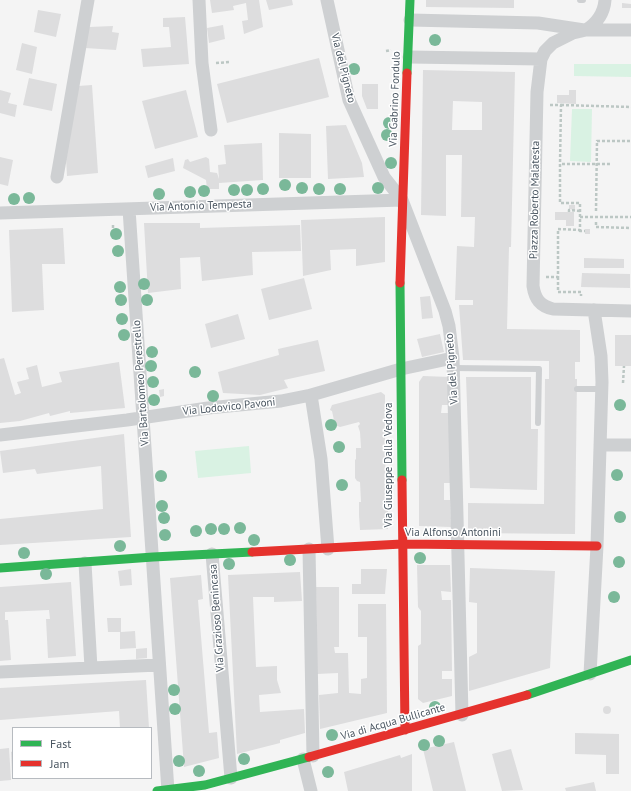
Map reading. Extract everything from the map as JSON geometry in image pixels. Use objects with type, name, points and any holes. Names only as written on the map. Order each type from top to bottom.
[{"type":"street","points":[[57,177],[88,0]]},
{"type":"street","points":[[199,0],[202,63],[211,130]]},
{"type":"street","name":"Via del Pigneto","points":[[327,0],[349,100],[384,177],[402,200],[445,311],[450,331],[453,363],[462,715]]},
{"type":"street","name":"Via Gabrino Fondulo","points":[[402,200],[409,57],[410,0]]},
{"type":"street","name":"Piazza Roberto Malatesta","points":[[586,30],[601,15],[605,0]]},
{"type":"street","points":[[410,20],[538,23],[586,30]]},
{"type":"street","name":"Piazza Roberto Malatesta","points":[[631,30],[586,30],[566,36],[553,43],[545,51],[541,59],[537,92],[534,292],[538,301],[548,308],[553,309],[631,311]]},
{"type":"street","points":[[409,57],[541,59]]},
{"type":"street","name":"Via Antonio Tempesta","points":[[0,213],[402,200]]},
{"type":"street","name":"Via Giuseppe Dalla Vedova","points":[[402,200],[400,267],[402,544],[406,730]]},
{"type":"street","name":"Via Bartolomeo Perestrello","points":[[129,208],[159,665]]},
{"type":"street","points":[[590,674],[597,546],[602,390],[601,356],[594,310]]},
{"type":"street","name":"Via Lodovico Pavoni","points":[[0,435],[143,418],[208,408],[281,401],[310,395],[401,369],[453,363]]},
{"type":"street","points":[[310,395],[321,459],[328,549]]},
{"type":"street","points":[[600,442],[631,439]]},
{"type":"street","points":[[600,442],[631,445]]},
{"type":"street","name":"Via Alfonso Antonini","points":[[309,549],[402,544],[458,546],[597,546]]},
{"type":"street","points":[[309,549],[308,758],[311,791]]},
{"type":"street","name":"Via Grazioso Benincasa","points":[[230,778],[212,554],[309,549]]},
{"type":"street","points":[[0,568],[212,554]]},
{"type":"street","points":[[85,563],[91,668]]},
{"type":"street","name":"Via di Acqua Bullicante","points":[[164,791],[198,787],[462,715],[551,688],[631,660]]},
{"type":"street","points":[[0,672],[159,665],[164,791]]},
{"type":"lane","points":[[453,363],[539,368],[542,389],[538,423]]},
{"type":"lane","points":[[577,389],[602,390]]},
{"type":"path","points":[[386,51],[390,50]]},
{"type":"path","points":[[213,63],[230,62]]},
{"type":"path","points":[[550,99],[550,105],[631,107]]},
{"type":"path","points":[[561,105],[560,203],[580,203],[580,230]]},
{"type":"path","points":[[596,211],[597,141],[631,142]]},
{"type":"path","points":[[560,164],[611,164]]},
{"type":"path","points":[[569,212],[569,210],[580,211]]},
{"type":"path","points":[[580,217],[631,217]]},
{"type":"path","points":[[596,222],[596,227],[631,228]]},
{"type":"path","points":[[113,225],[113,232],[118,232]]},
{"type":"path","points":[[581,297],[581,292],[558,292],[558,229],[585,231]]},
{"type":"path","points":[[545,277],[558,277]]},
{"type":"path","points":[[623,383],[624,366]]},
{"type":"green space","points":[[574,64],[631,64],[631,77],[574,76]]},
{"type":"green space","points":[[572,109],[592,109],[591,162],[570,161]]},
{"type":"green space","points":[[249,446],[251,473],[198,478],[195,451]]},
{"type":"building","points":[[210,0],[259,0],[263,27],[244,34],[242,21],[248,20],[246,3],[233,6],[234,10],[212,13]]},
{"type":"building","points":[[266,0],[292,0],[293,5],[269,10]]},
{"type":"building","points":[[426,0],[514,0],[514,8],[426,7]]},
{"type":"building","points":[[622,3],[631,4],[631,8],[622,8]]},
{"type":"building","points":[[38,10],[61,14],[56,37],[34,32]]},
{"type":"building","points":[[185,17],[189,64],[143,67],[141,49],[171,47],[169,27],[163,27],[163,18]]},
{"type":"building","points":[[223,25],[225,39],[209,43],[207,28]]},
{"type":"building","points":[[113,26],[112,32],[119,33],[116,50],[85,48],[89,27]]},
{"type":"building","points":[[22,43],[37,47],[32,74],[16,70]]},
{"type":"building","points":[[319,58],[329,97],[227,123],[217,84]]},
{"type":"building","points":[[423,70],[515,72],[511,247],[509,247],[507,329],[580,330],[580,362],[575,362],[575,379],[577,379],[575,534],[468,533],[468,503],[544,504],[545,379],[549,379],[549,361],[463,360],[459,305],[473,305],[473,300],[455,300],[457,246],[474,247],[475,217],[461,217],[462,155],[446,155],[446,216],[421,215]],"holes":[[[453,101],[482,102],[482,130],[452,130]]]},
{"type":"building","points":[[29,78],[57,84],[52,111],[23,105]]},
{"type":"building","points":[[362,84],[378,84],[378,109],[367,109],[362,96]]},
{"type":"building","points":[[92,85],[98,173],[67,176],[66,159],[78,86]]},
{"type":"building","points":[[0,90],[11,93],[8,103],[17,105],[15,117],[0,113]]},
{"type":"building","points":[[186,90],[198,137],[155,149],[142,101]]},
{"type":"building","points":[[569,90],[576,90],[576,104],[557,103],[557,95],[569,95]]},
{"type":"building","points":[[346,125],[362,163],[364,177],[328,179],[326,126]]},
{"type":"building","points":[[279,133],[311,134],[311,178],[279,178]]},
{"type":"building","points":[[262,143],[263,180],[219,183],[219,189],[207,189],[206,180],[183,168],[185,160],[188,159],[190,162],[206,157],[209,159],[210,172],[217,173],[219,179],[218,165],[226,164],[224,145]]},
{"type":"building","points":[[0,157],[13,160],[8,186],[0,184]]},
{"type":"building","points":[[173,158],[175,171],[148,178],[145,166]]},
{"type":"building","points":[[569,205],[575,205],[575,210],[569,209]]},
{"type":"building","points":[[555,212],[574,212],[574,226],[566,226],[566,220],[555,220]]},
{"type":"building","points":[[385,217],[385,262],[356,266],[356,249],[330,250],[331,270],[303,276],[301,220]]},
{"type":"building","points":[[144,223],[200,223],[200,228],[300,225],[301,251],[252,252],[253,275],[202,281],[200,257],[180,258],[181,289],[148,293]]},
{"type":"building","points":[[63,228],[65,264],[42,264],[44,310],[12,312],[9,230]]},
{"type":"building","points":[[585,229],[590,229],[590,234],[585,234]]},
{"type":"building","points":[[584,258],[624,259],[624,268],[584,268]]},
{"type":"building","points":[[582,273],[630,274],[630,288],[581,287]]},
{"type":"building","points":[[304,278],[312,309],[269,320],[261,289]]},
{"type":"building","points":[[430,296],[433,318],[422,319],[420,297]]},
{"type":"building","points":[[238,314],[245,339],[211,348],[205,324]]},
{"type":"building","points":[[440,334],[444,352],[422,357],[417,339]]},
{"type":"building","points":[[615,335],[631,335],[631,366],[615,366]]},
{"type":"building","points":[[318,340],[325,371],[284,380],[288,388],[260,395],[223,393],[218,372],[279,355],[278,349]]},
{"type":"building","points":[[4,358],[15,395],[21,393],[17,382],[29,379],[26,368],[37,365],[42,387],[62,382],[59,372],[119,362],[125,408],[70,413],[70,411],[50,416],[49,413],[20,421],[0,423],[0,359]]},
{"type":"building","points":[[423,376],[450,377],[449,405],[442,405],[441,413],[450,413],[450,483],[444,483],[444,500],[450,500],[451,527],[419,526],[419,382]]},
{"type":"building","points":[[466,377],[531,377],[531,429],[538,429],[537,490],[470,488]]},
{"type":"building","points":[[164,389],[164,396],[160,397],[159,390]]},
{"type":"building","points":[[381,392],[385,395],[385,440],[387,439],[387,445],[385,445],[386,502],[388,502],[388,529],[360,530],[360,482],[355,478],[355,459],[356,460],[356,448],[361,448],[358,426],[360,424],[359,422],[340,427],[335,425],[332,411],[330,410],[332,405]]},
{"type":"building","points":[[124,434],[131,537],[0,545],[0,519],[103,509],[101,466],[37,474],[35,469],[3,473],[0,451]]},
{"type":"building","points":[[417,565],[450,565],[451,592],[441,591],[442,600],[451,600],[452,671],[442,671],[442,679],[452,679],[452,696],[423,703],[418,699],[418,646],[421,644],[421,611],[418,607]]},
{"type":"building","points":[[470,568],[555,571],[550,668],[469,691],[469,657],[477,653],[477,603],[469,602]]},
{"type":"building","points":[[131,569],[132,585],[120,586],[118,571]]},
{"type":"building","points":[[361,569],[387,569],[385,594],[352,594],[352,584],[361,584]]},
{"type":"building","points":[[300,572],[302,601],[274,602],[274,597],[253,597],[256,667],[277,666],[277,680],[281,693],[259,695],[260,712],[304,709],[305,733],[280,740],[280,743],[237,754],[228,575]]},
{"type":"building","points":[[201,575],[203,599],[198,600],[209,733],[217,732],[219,758],[184,767],[170,578]]},
{"type":"building","points":[[71,582],[76,656],[48,658],[46,619],[50,619],[49,610],[5,612],[5,620],[8,620],[11,660],[0,661],[0,587]]},
{"type":"building","points":[[316,587],[339,587],[339,647],[334,647],[335,653],[348,653],[349,693],[361,694],[361,679],[367,678],[367,637],[358,637],[358,604],[386,604],[387,713],[320,729],[319,695],[338,693],[338,673],[317,674]]},
{"type":"building","points":[[107,618],[121,618],[121,632],[135,631],[136,648],[120,649],[120,632],[108,632]]},
{"type":"building","points":[[147,648],[147,658],[136,659],[136,649]]},
{"type":"building","points":[[146,680],[149,727],[120,727],[119,711],[0,720],[0,688]]},
{"type":"building","points":[[605,706],[609,706],[611,710],[609,714],[605,714],[603,712],[603,708]]},
{"type":"building","points":[[575,733],[619,734],[619,774],[606,774],[606,755],[575,754]]},
{"type":"building","points":[[454,742],[466,791],[433,791],[423,749]]},
{"type":"building","points":[[9,748],[11,780],[0,781],[0,749]]},
{"type":"building","points":[[511,749],[523,790],[502,791],[492,754]]},
{"type":"building","points":[[11,752],[12,752],[12,775]]},
{"type":"building","points":[[412,754],[412,791],[348,791],[344,772],[400,755],[401,758]]},
{"type":"building","points":[[594,782],[596,791],[566,791],[565,788]]},
{"type":"traffic: fast","points":[[407,73],[410,0]]},
{"type":"traffic: fast","points":[[400,283],[402,480]]},
{"type":"traffic: fast","points":[[0,568],[153,557],[252,552]]},
{"type":"traffic: fast","points":[[527,695],[631,660]]},
{"type":"traffic: fast","points":[[157,791],[205,785],[309,757]]},
{"type":"traffic: jam","points":[[400,283],[407,73]]},
{"type":"traffic: jam","points":[[402,480],[405,730]]},
{"type":"traffic: jam","points":[[252,552],[402,544],[597,546]]},
{"type":"traffic: jam","points":[[309,757],[527,695]]}]
